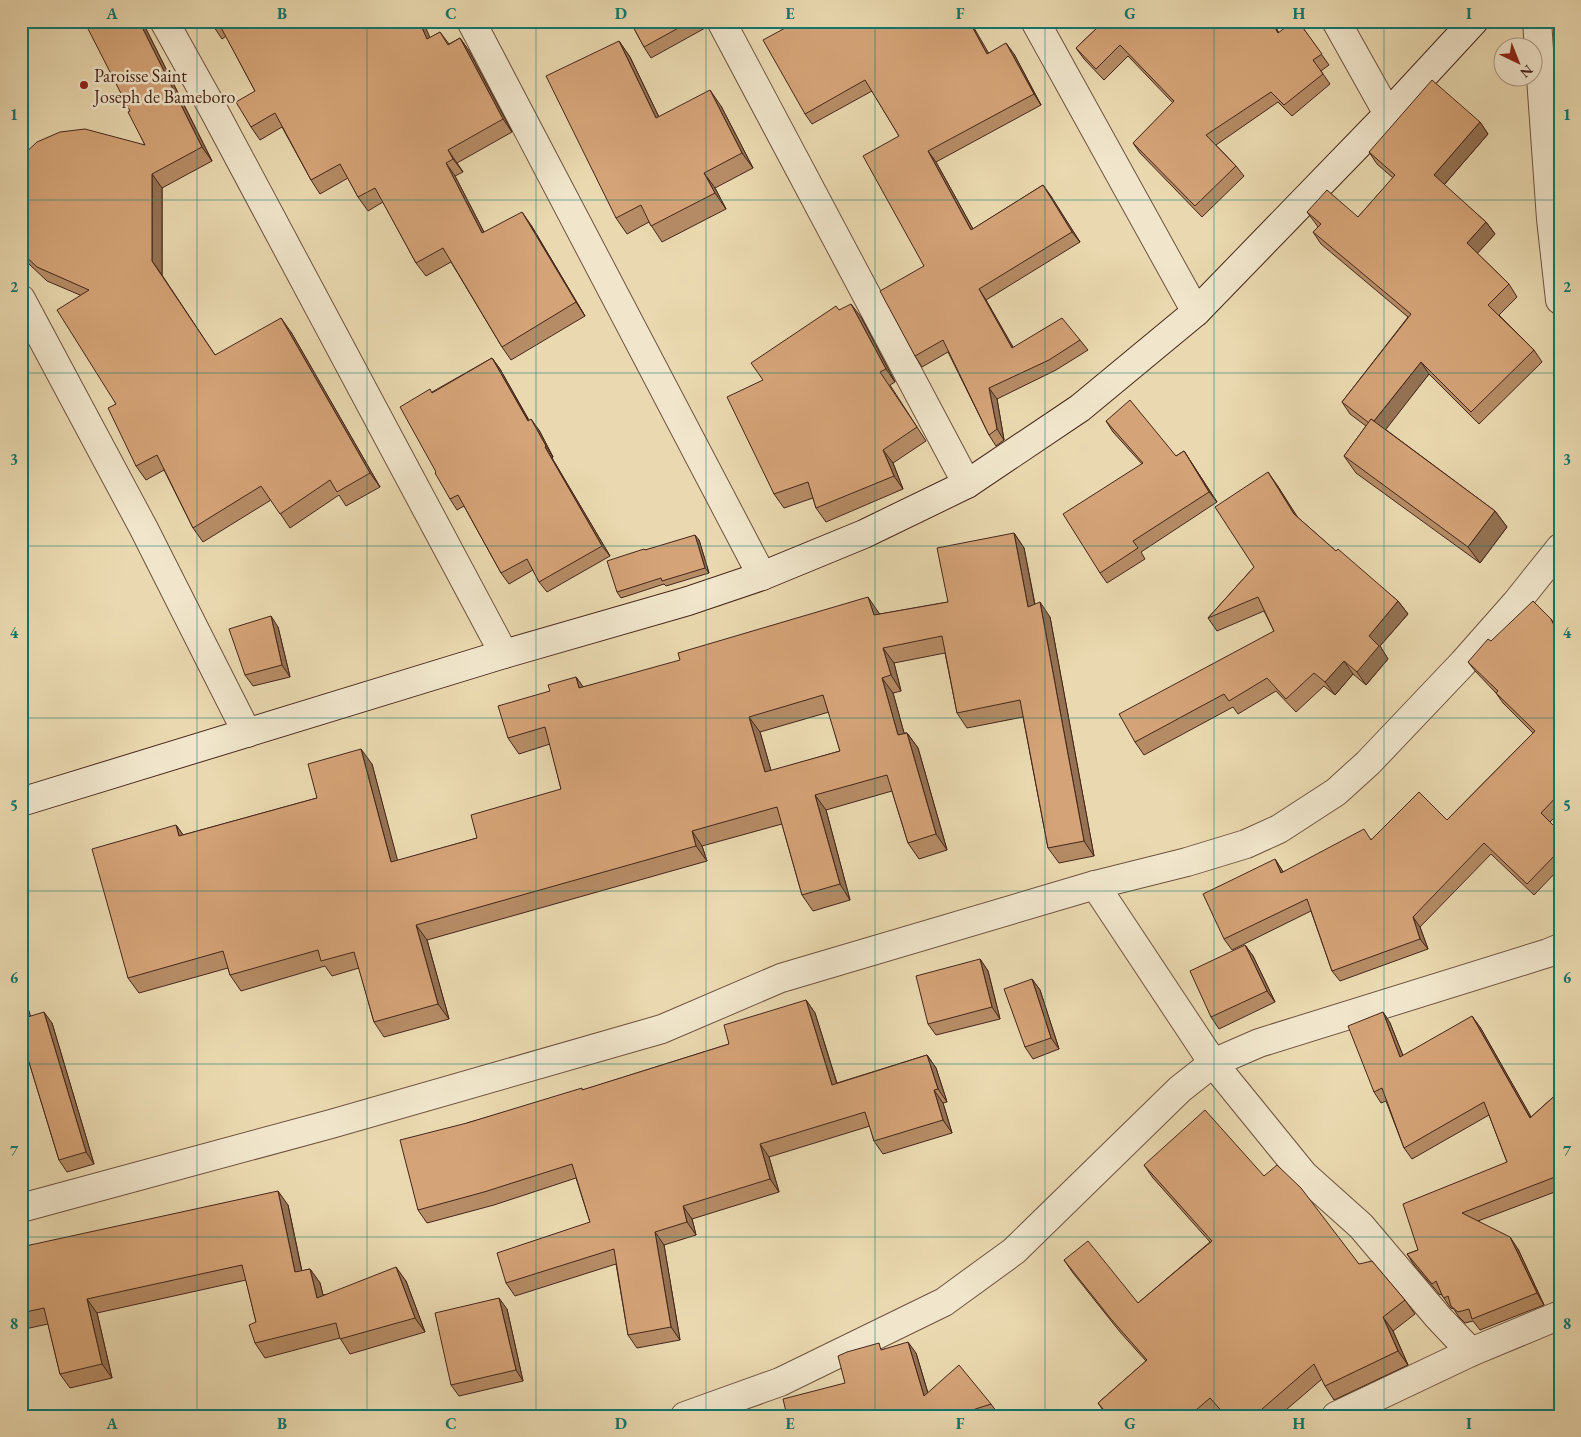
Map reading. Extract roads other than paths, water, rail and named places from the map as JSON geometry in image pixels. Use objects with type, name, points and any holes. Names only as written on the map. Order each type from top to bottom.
[{"type":"street","points":[[164,21],[504,654]]},
{"type":"street","points":[[471,21],[762,576]]},
{"type":"street","points":[[721,21],[967,484]]},
{"type":"street","points":[[1035,21],[1196,312]]},
{"type":"street","points":[[1336,21],[1388,114]]},
{"type":"street","points":[[21,802],[504,654],[688,601],[762,576],[864,534],[967,484],[1080,408],[1196,312],[1388,114],[1474,21]]},
{"type":"street","points":[[1537,21],[1551,219],[1560,300]]},
{"type":"street","points":[[21,300],[144,529],[247,733]]},
{"type":"street","points":[[21,1208],[331,1124],[653,1032],[781,978],[1096,885],[1187,862],[1246,844],[1279,829],[1336,792],[1368,763],[1432,697],[1516,603],[1560,548]]},
{"type":"street","points":[[1096,885],[1213,1063],[1304,1175],[1361,1226],[1438,1317],[1471,1352]]},
{"type":"street","points":[[686,1416],[780,1382],[944,1302],[1014,1251],[1180,1089],[1213,1063],[1259,1043],[1560,948]]},
{"type":"street","points":[[1336,1416],[1471,1352],[1560,1315]]},
{"type":"place","name":"Paroisse Saint Joseph de Bameboro","points":[[84,85]]}]
